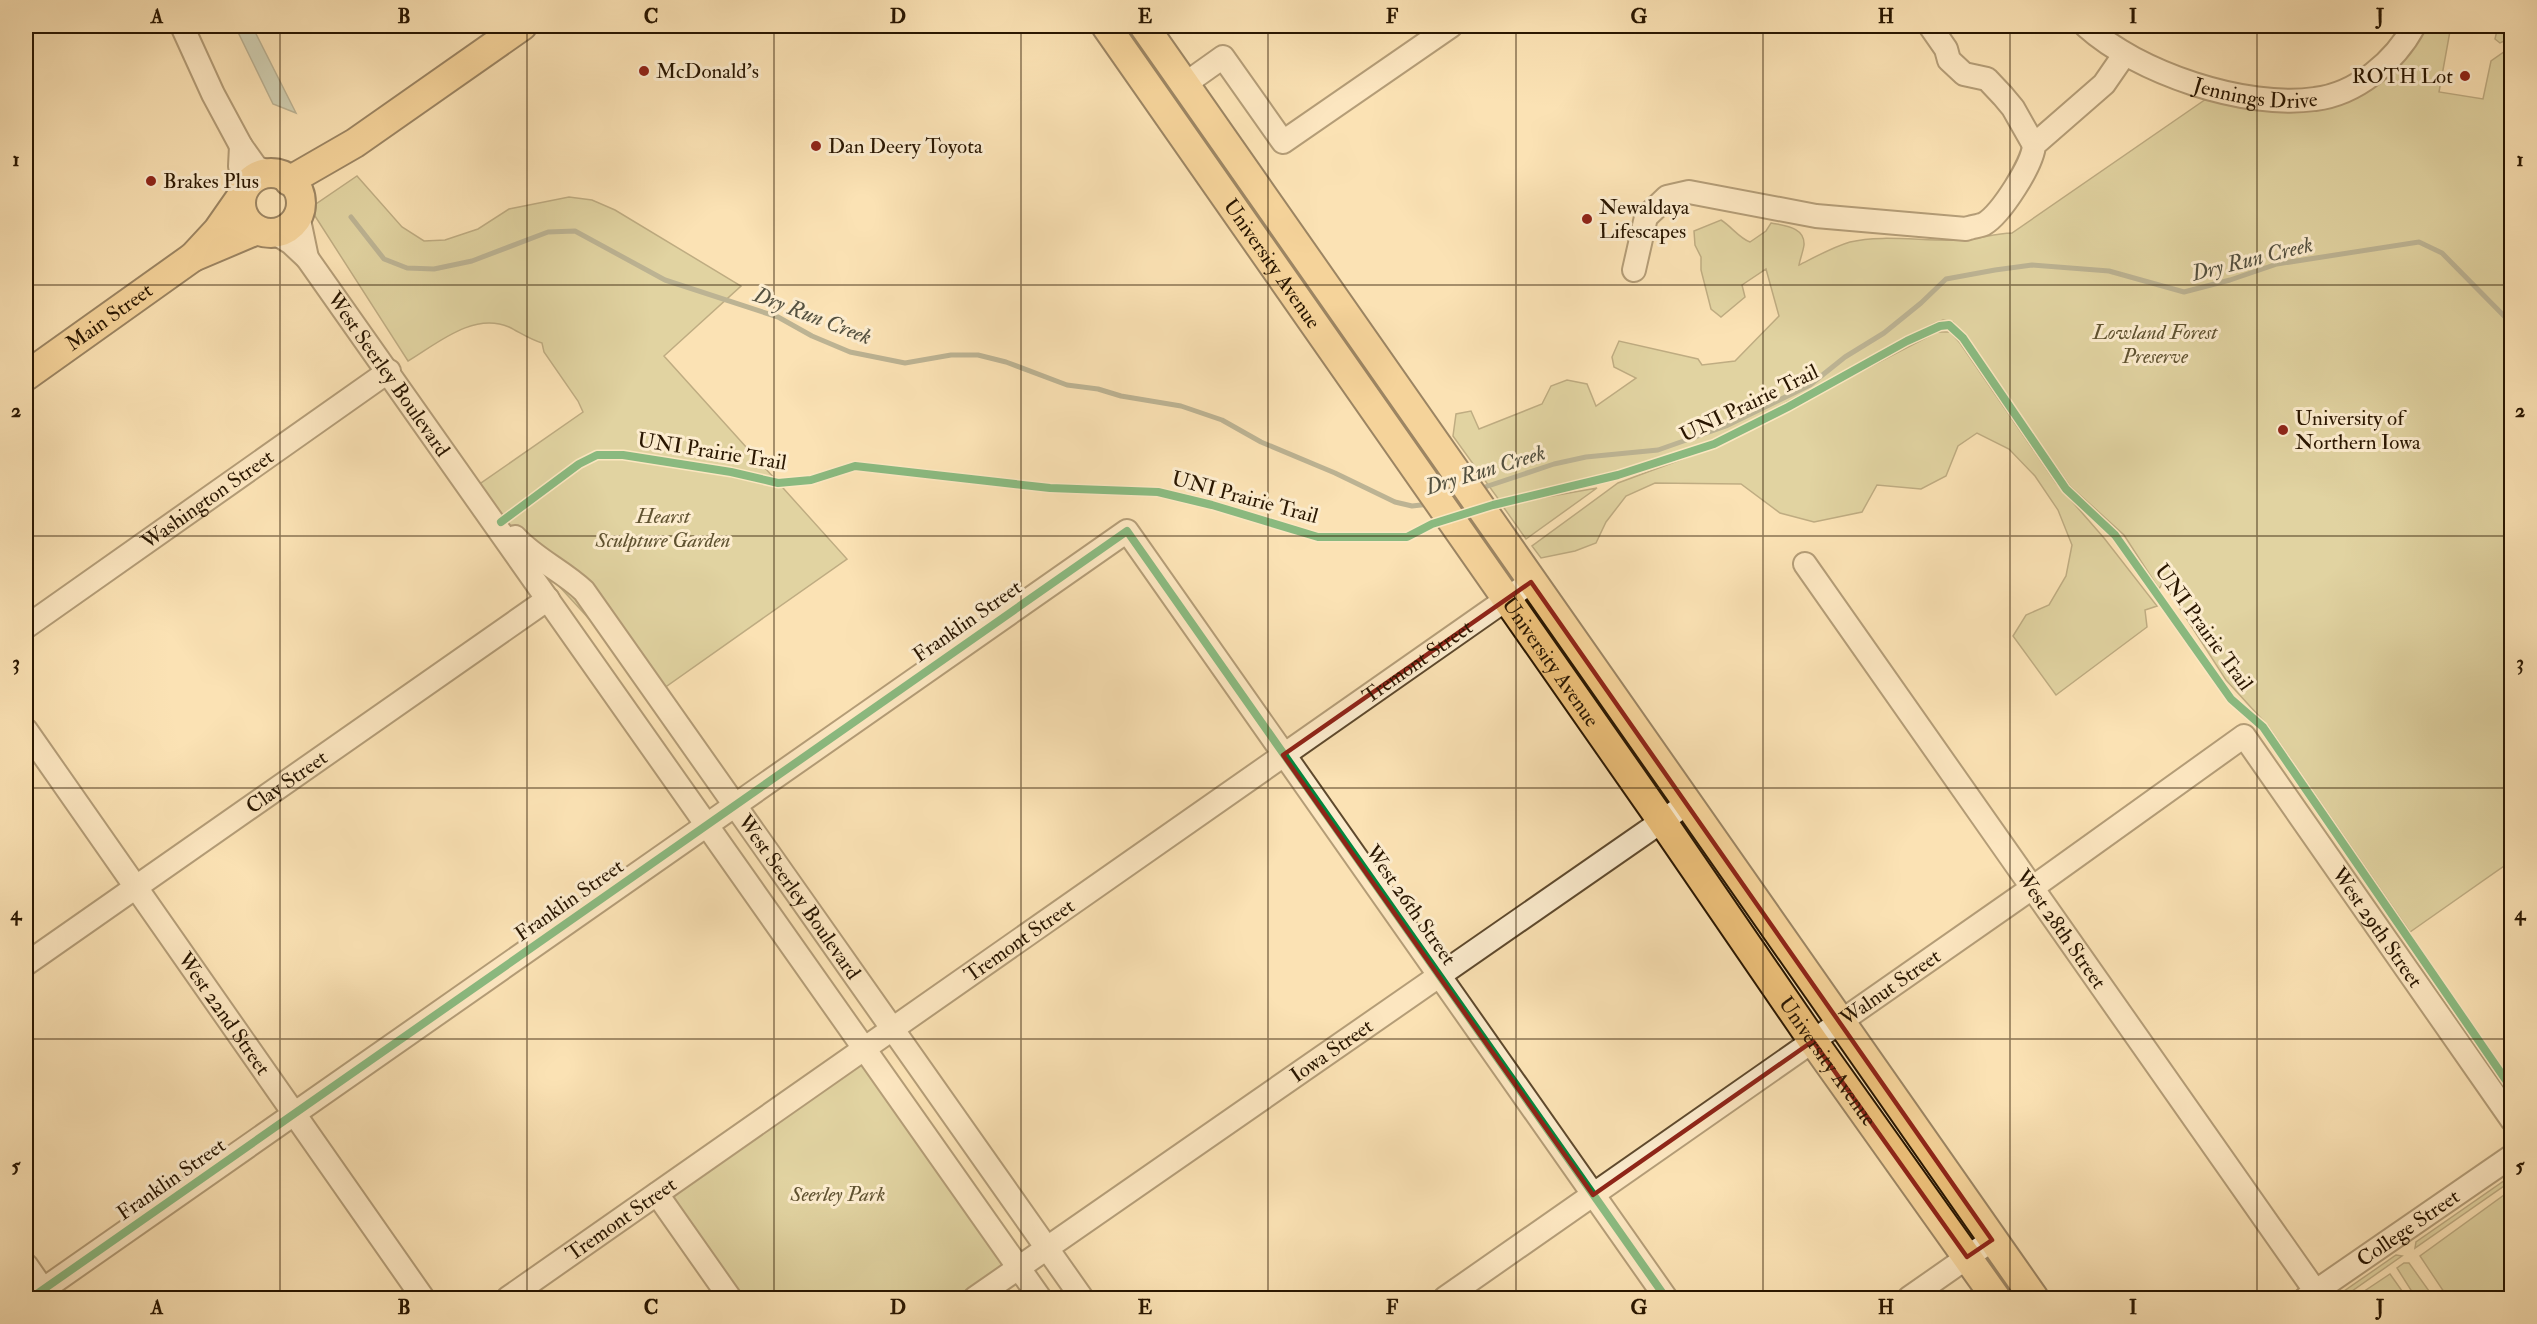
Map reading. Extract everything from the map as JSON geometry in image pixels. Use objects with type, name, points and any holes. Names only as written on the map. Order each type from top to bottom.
[{"type":"main road","points":[[289,194],[355,143],[522,26]]},
{"type":"main road","name":"University Avenue","points":[[1106,26],[1505,600],[1662,821],[1813,1041],[1996,1299]]},
{"type":"main road","name":"University Avenue","points":[[1144,26],[2034,1299]]},
{"type":"main road","points":[[251,181],[289,194],[293,224],[266,231],[244,216],[243,193],[251,181]]},
{"type":"main road","name":"Main Street","points":[[26,375],[193,257],[218,230],[243,193]]},
{"type":"main road","name":"Main Street","points":[[193,257],[266,231]]},
{"type":"street","points":[[182,26],[213,94],[242,146],[256,166],[289,194]]},
{"type":"street","points":[[1185,84],[1223,57],[1283,142],[1451,26]]},
{"type":"street","points":[[1634,270],[1646,217],[1667,196],[1689,192],[1816,216],[1966,229],[1983,224],[1995,214],[2034,156],[2034,146],[2013,108],[2003,96],[1987,79],[1964,74],[1949,60],[1946,49],[1930,26]]},
{"type":"street","name":"Jennings Drive","points":[[2086,26],[2124,55],[2171,76],[2219,90],[2271,99],[2317,99],[2344,91],[2374,72],[2398,50],[2414,26]]},
{"type":"street","points":[[2034,146],[2104,84],[2124,55]]},
{"type":"street","points":[[242,146],[240,166],[243,193]]},
{"type":"street","name":"West Seerley Boulevard","points":[[289,194],[307,258]]},
{"type":"street","name":"West Seerley Boulevard","points":[[266,231],[291,243],[307,258],[389,371],[1040,1299]]},
{"type":"street","name":"Washington Street","points":[[26,627],[389,371]]},
{"type":"street","name":"West Seerley Boulevard","points":[[471,490],[524,547],[569,577],[584,591],[1082,1299]]},
{"type":"street","name":"Franklin Street","points":[[41,1296],[294,1114],[1127,531]]},
{"type":"street","name":"West 26th Street","points":[[1127,531],[1666,1299]]},
{"type":"street","name":"West 28th Street","points":[[1805,564],[2032,888],[2311,1295]]},
{"type":"street","name":"Tremont Street","points":[[508,1299],[1531,582]]},
{"type":"street","name":"Clay Street","points":[[26,964],[548,599]]},
{"type":"street","name":"West 22nd Street","points":[[26,730],[423,1299]]},
{"type":"street","name":"Walnut Street","points":[[1445,1299],[2032,888],[2244,736]]},
{"type":"street","name":"West 29th Street","points":[[2244,736],[2511,1120]]},
{"type":"street","name":"Iowa Street","points":[[975,1299],[1688,803]]},
{"type":"street","name":"College Street","points":[[2311,1295],[2511,1156]]},
{"type":"street","points":[[657,1194],[730,1299]]},
{"type":"street","points":[[1909,1299],[1992,1240]]},
{"type":"street","points":[[26,1265],[41,1296]]},
{"type":"highlighted area","points":[[1531,582],[1992,1240],[1967,1257],[1813,1041],[1593,1195],[1283,755]]},
{"type":"green space","name":"University of Northern Iowa","points":[[2424,26],[2453,26],[2463,29],[2462,33],[2450,31],[2439,92],[2483,99],[2491,61],[2511,47],[2511,861],[2410,932],[2268,726],[2226,680],[2163,582],[2159,589],[2124,535],[2070,486],[1953,322],[1943,320],[1935,323],[1770,411],[1688,450],[1608,475],[1553,488],[1499,500],[1453,436],[1456,414],[1471,411],[1479,429],[1542,404],[1551,386],[1567,380],[1587,384],[1596,406],[1636,378],[1614,367],[1612,357],[1619,341],[1698,359],[1702,365],[1735,361],[1779,316],[1766,269],[1742,285],[1745,297],[1721,317],[1711,309],[1701,270],[1701,257],[1695,245],[1694,231],[1721,220],[1750,242],[1766,231],[1771,223],[1793,228],[1801,234],[1804,245],[1799,265],[1837,247],[1863,240],[1890,238],[1961,240],[2012,233],[2209,97],[2304,108]]},
{"type":"green space","points":[[2498,26],[2511,26],[2511,38],[2500,43],[2495,39]]},
{"type":"green space","name":"Hearst Sculpture Garden","points":[[357,176],[402,227],[424,241],[445,240],[478,229],[509,209],[569,197],[592,200],[615,210],[741,286],[664,356],[847,559],[657,693],[471,490],[583,412],[578,401],[544,352],[542,343],[496,323],[469,326],[444,338],[408,361],[315,216],[316,204]]},
{"type":"green space","points":[[1937,332],[1950,332],[1960,343],[2056,483],[2104,538],[2157,606],[2145,610],[2147,627],[2056,695],[2013,636],[2026,615],[2049,605],[2066,576],[2072,545],[2058,510],[2035,476],[2009,449],[1977,433],[1958,446],[1946,476],[1921,489],[1877,485],[1862,512],[1814,522],[1780,513],[1741,484],[1655,483],[1626,496],[1606,522],[1596,543],[1575,551],[1541,558],[1532,546],[1618,483],[1715,447]]},
{"type":"green space","points":[[1597,488],[1526,539],[1502,505]]},
{"type":"green space","name":"Seerley Park","points":[[864,1049],[1019,1269],[975,1298],[730,1298],[657,1194]]},
{"type":"green space","points":[[2511,1176],[2511,1181],[2415,1248],[2416,1242]]},
{"type":"green space","points":[[2511,1190],[2511,1298],[2448,1298],[2420,1256]]},
{"type":"green space","points":[[2396,1255],[2402,1256],[2342,1298],[2334,1298]]},
{"type":"green space","points":[[2404,1263],[2409,1263],[2434,1298],[2416,1298],[2397,1268]]},
{"type":"green space","points":[[2390,1274],[2407,1298],[2354,1298]]},
{"type":"water","points":[[235,26],[252,26],[296,113],[273,104]]},
{"type":"waterway","name":"Dry Run Creek","points":[[351,217],[384,259],[407,268],[434,269],[472,261],[548,232],[575,231],[665,280],[778,317],[812,336],[850,352],[905,363],[951,355],[978,355],[1006,362],[1067,385],[1181,406],[1222,420],[1261,442],[1335,473],[1395,502],[1412,506],[1430,504]]},
{"type":"waterway","name":"Dry Run Creek","points":[[1479,489],[1554,464],[1586,457],[1658,450],[1726,426],[1810,385],[1845,357],[1884,333],[1946,279],[1995,270],[2032,265],[2109,271],[2184,292],[2277,264],[2419,242],[2442,253],[2512,324]]},
{"type":"cycle path","name":"UNI Prairie Trail","points":[[501,522],[579,464],[597,455],[623,455],[731,472],[778,483],[811,480],[855,466],[1050,488],[1158,492],[1212,505],[1318,537],[1407,537],[1432,524],[1493,505],[1618,475],[1714,444],[1788,407],[1907,341],[1940,326],[1949,325],[1963,338],[2066,489],[2115,535],[2231,699],[2263,727],[2512,1089]]},
{"type":"cycle path","points":[[31,1298],[1127,531],[1666,1298]]},
{"type":"place","name":"McDonald's","points":[[644,71]]},
{"type":"place","name":"ROTH Lot","points":[[2465,76]]},
{"type":"place","name":"Dan Deery Toyota","points":[[816,146]]},
{"type":"place","name":"Brakes Plus","points":[[151,181]]},
{"type":"place","name":"Newaldaya Lifescapes","points":[[1587,219]]},
{"type":"place","name":"University of Northern Iowa","points":[[2283,430]]},
{"type":"park label","name":"Lowland Forest Preserve","points":[[2155,344]]}]
